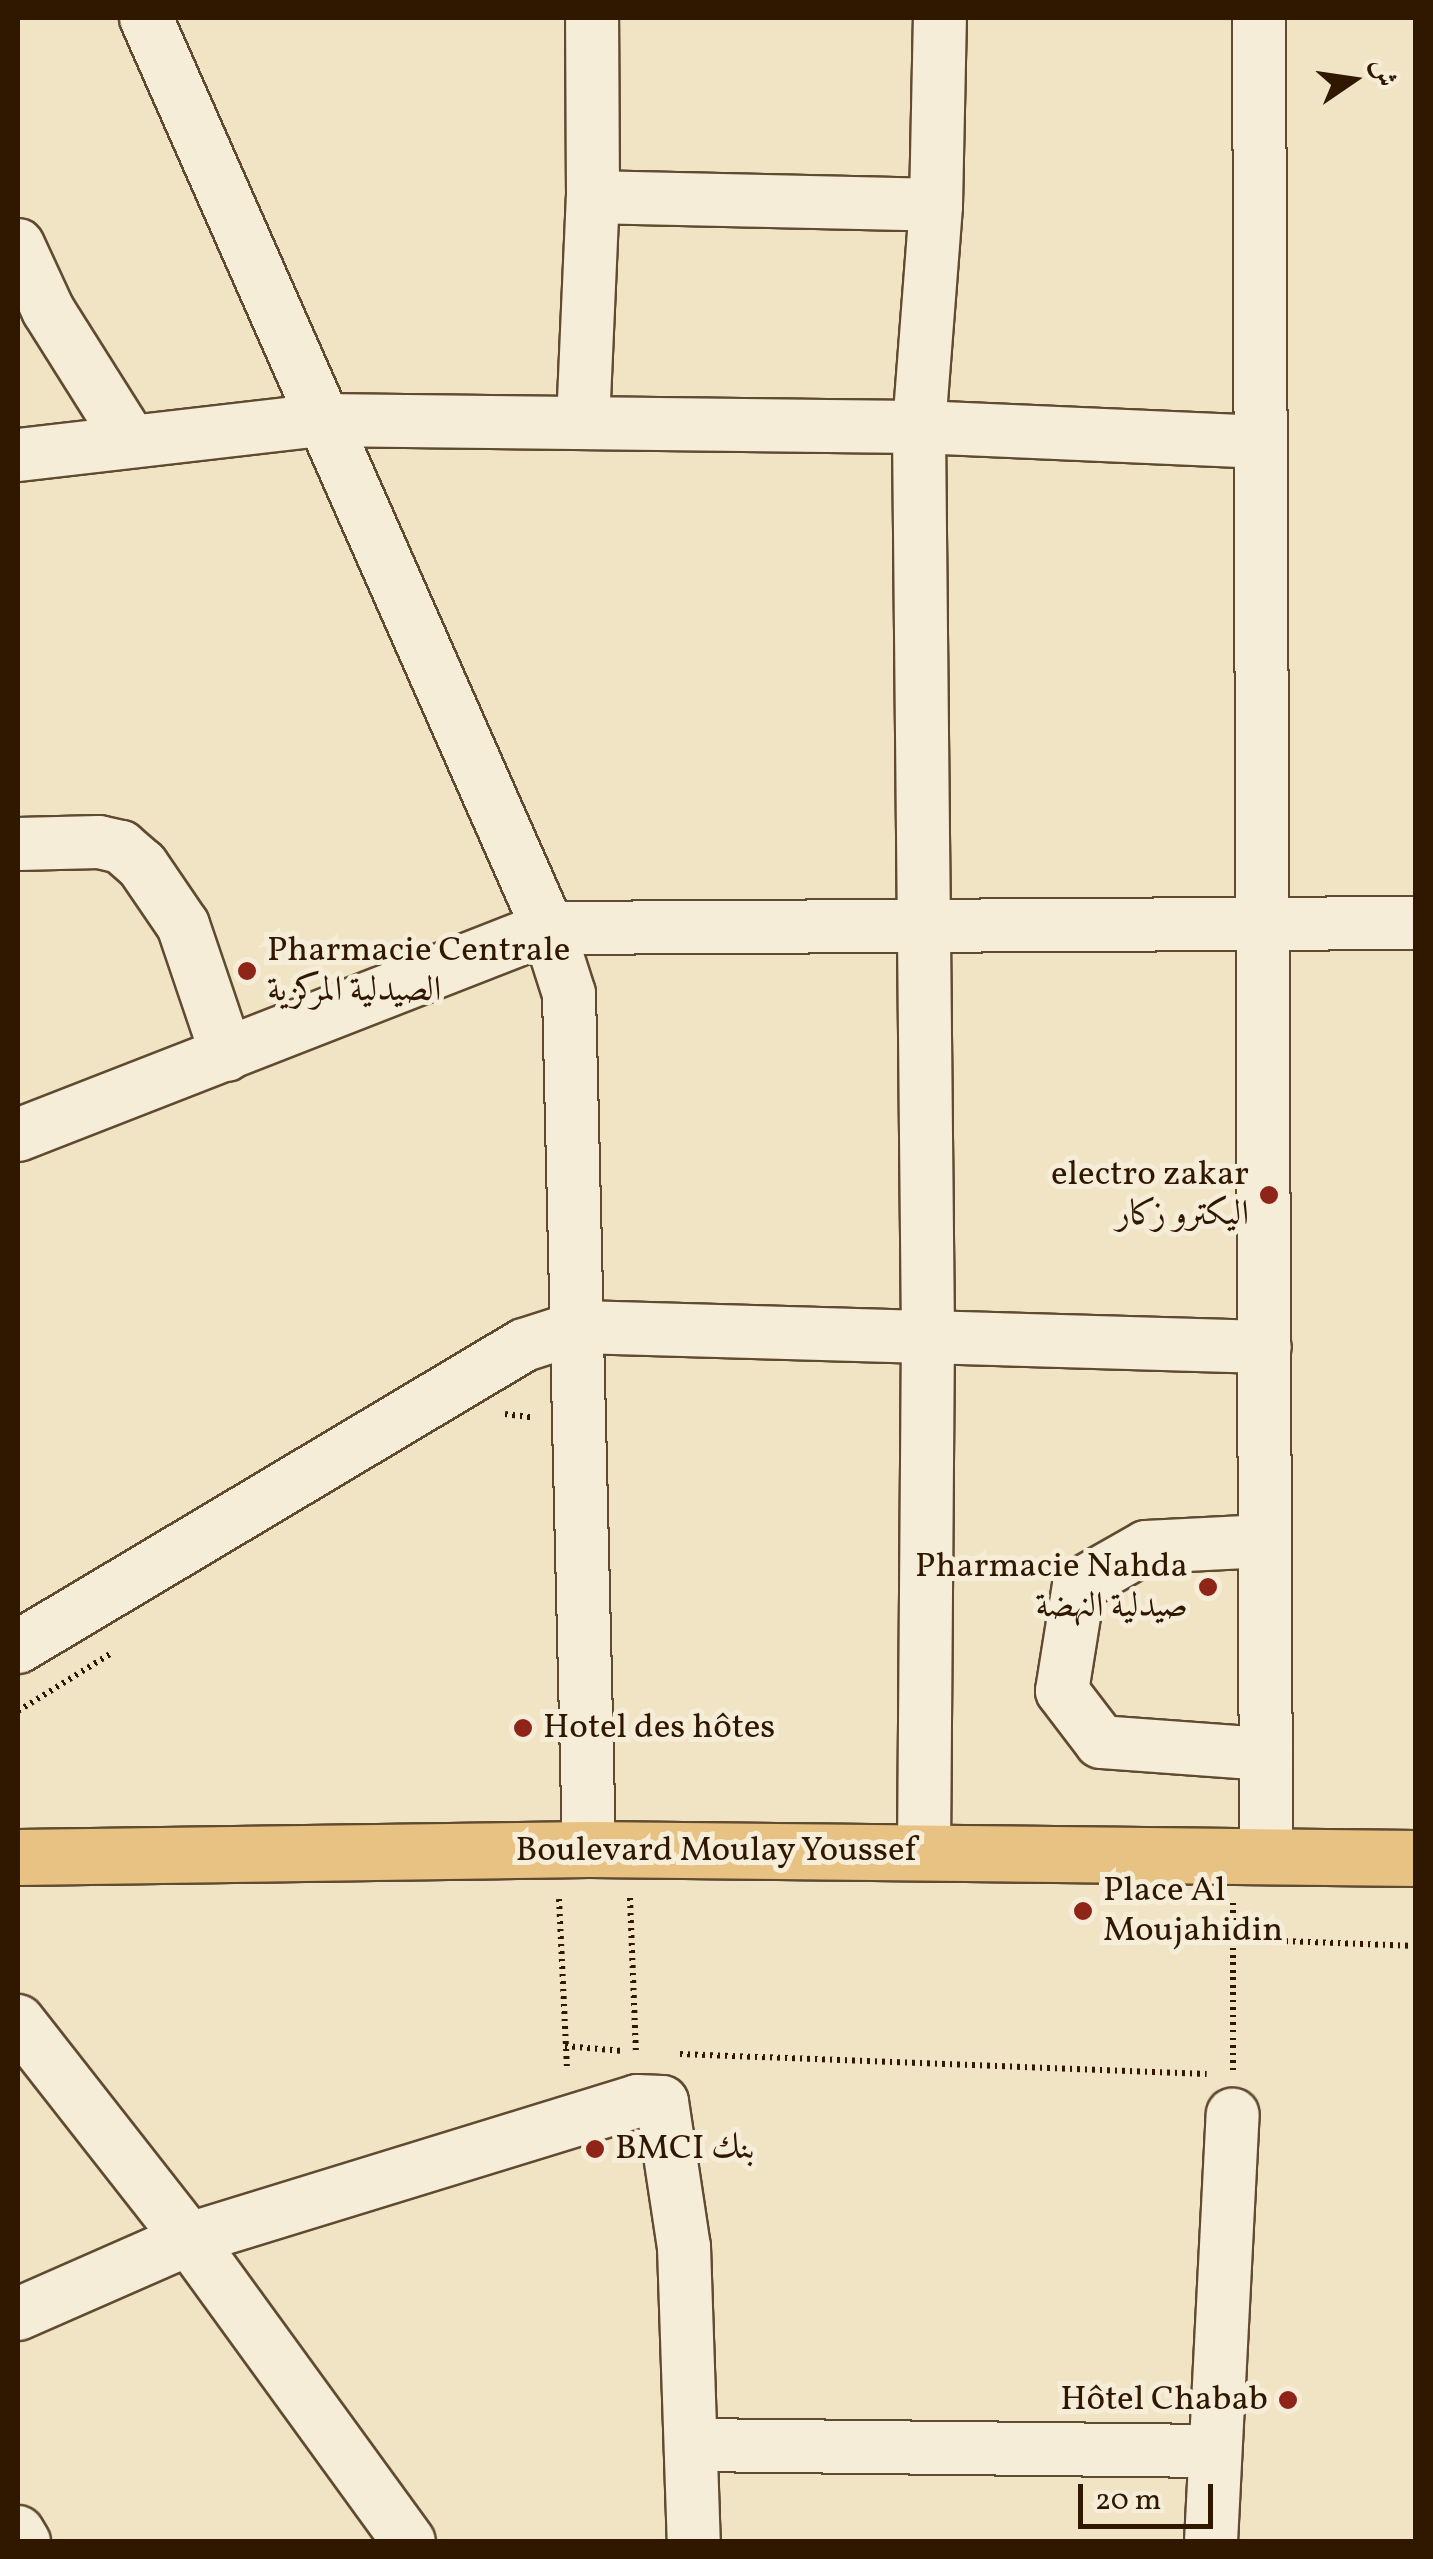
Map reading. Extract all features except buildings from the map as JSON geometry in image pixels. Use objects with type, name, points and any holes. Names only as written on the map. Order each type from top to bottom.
[{"type":"main road","name":"Boulevard Moulay Youssef","points":[[18,1856],[573,1849],[1416,1858]]},
{"type":"street","points":[[146,18],[548,928],[569,994],[580,1327],[573,1849]]},
{"type":"street","points":[[582,423],[593,198],[592,18]]},
{"type":"street","points":[[924,1852],[928,1336],[919,427],[936,206],[940,18]]},
{"type":"street","points":[[1250,1856],[1266,1754],[1258,18]]},
{"type":"street","points":[[593,198],[936,206]]},
{"type":"street","points":[[18,245],[48,310],[130,440]]},
{"type":"street","points":[[18,454],[321,420],[919,427],[1258,442]]},
{"type":"street","points":[[18,844],[99,842],[121,848],[142,864],[183,925],[227,1055]]},
{"type":"street","points":[[18,1136],[548,928],[1416,923]]},
{"type":"street","points":[[18,1647],[524,1344],[580,1327],[1265,1347]]},
{"type":"street","points":[[1265,1541],[1146,1547],[1079,1585],[1062,1691],[1101,1742],[1266,1754]]},
{"type":"street","points":[[18,2021],[189,2239],[410,2542]]},
{"type":"street","points":[[1211,2542],[1233,2096]]},
{"type":"street","points":[[18,2314],[189,2239],[569,2122],[649,2100],[662,2102],[667,2114],[684,2247],[694,2542]]},
{"type":"street","points":[[692,2445],[1215,2452]]},
{"type":"street","points":[[18,2532],[24,2542]]},
{"type":"path","points":[[492,1418],[520,1414],[544,1426]]},
{"type":"path","points":[[18,1711],[119,1648]]},
{"type":"path","points":[[569,2122],[566,2046],[573,1849]]},
{"type":"path","points":[[676,2054],[1233,2096],[1233,1939],[1250,1856]]},
{"type":"path","points":[[1233,1939],[1416,1946]]},
{"type":"path","points":[[566,2046],[656,2054]]},
{"type":"place","name":"Pharmacie Centrale الصيدلية المركزية","points":[[247,971]]},
{"type":"place","name":"electro zakar اليكترو زكار","points":[[1269,1195]]},
{"type":"place","name":"Pharmacie Nahda صيدلية النهضة","points":[[1208,1587]]},
{"type":"place","name":"Hotel des hôtes","points":[[523,1728]]},
{"type":"place","name":"Place Al Moujahidin","points":[[1083,1911]]},
{"type":"place","name":"BMCI بنك","points":[[595,2149]]},
{"type":"place","name":"Hôtel Chabab","points":[[1288,2400]]}]
